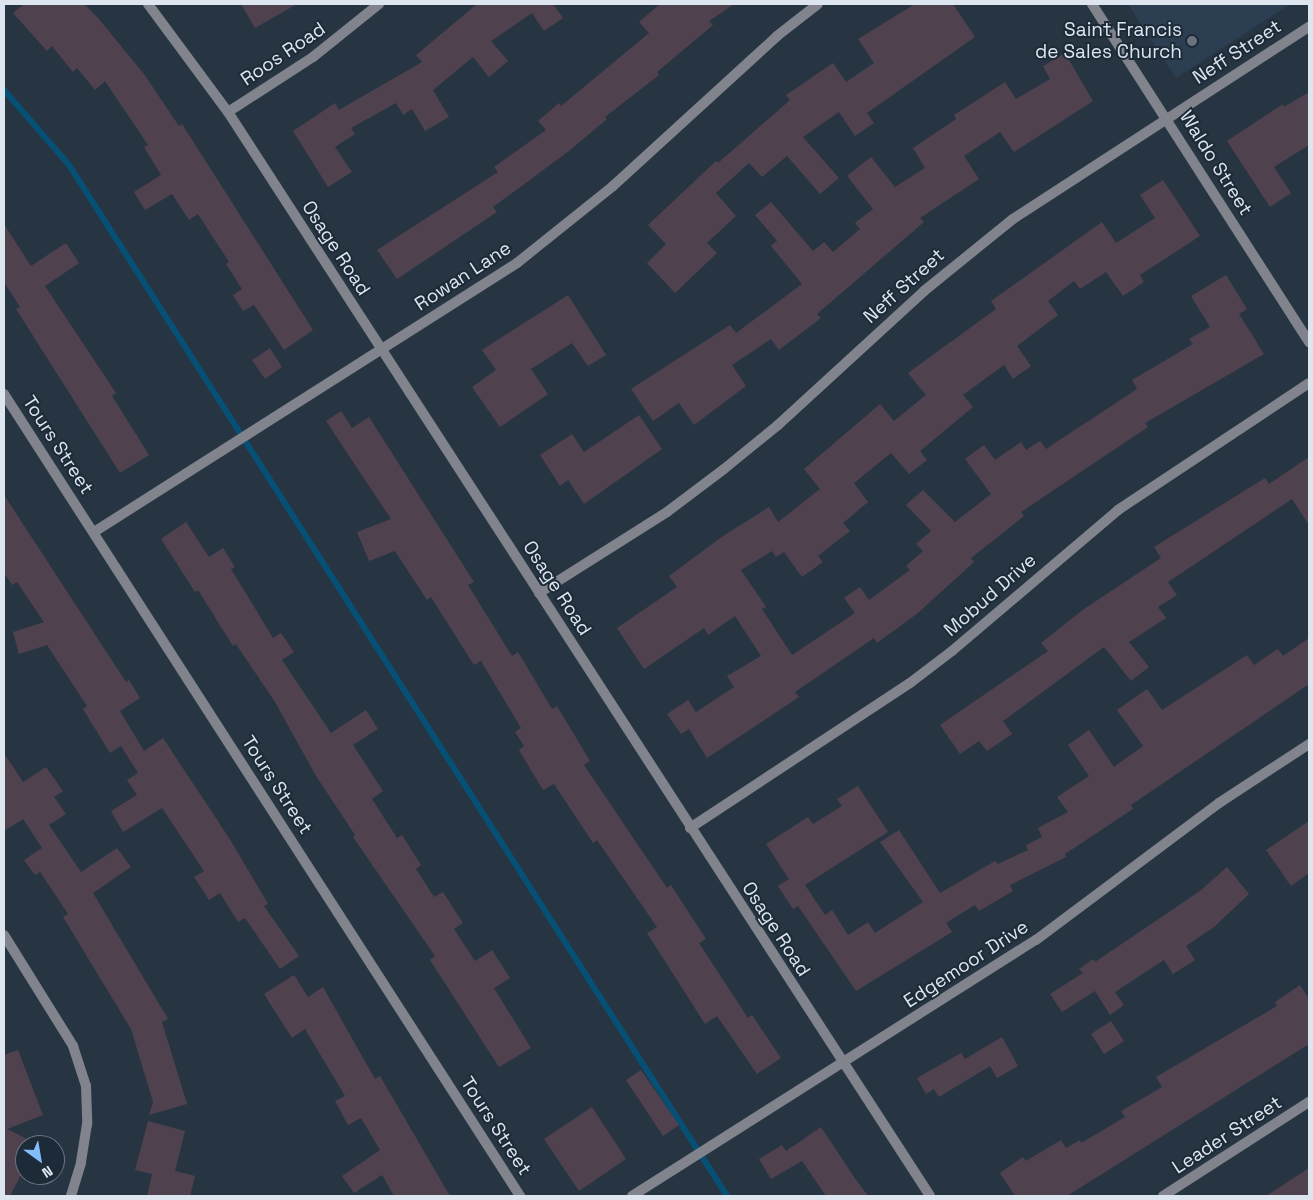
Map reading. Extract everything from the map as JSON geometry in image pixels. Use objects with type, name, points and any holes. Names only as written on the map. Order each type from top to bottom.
[{"type":"street","name":"Osage Road","points":[[148,4],[228,112],[930,1196]]},
{"type":"street","name":"Roos Road","points":[[228,112],[313,57],[379,4]]},
{"type":"street","name":"Rowan Lane","points":[[94,532],[517,264],[613,186],[777,36],[818,4]]},
{"type":"street","name":"Waldo Street","points":[[1092,4],[1168,119],[1309,342]]},
{"type":"street","name":"Neff Street","points":[[539,593],[666,512],[717,475],[778,425],[969,252],[1013,219],[1309,27]]},
{"type":"street","name":"Mobud Drive","points":[[690,828],[910,683],[1118,510],[1309,383]]},
{"type":"street","name":"Tours Street","points":[[4,394],[520,1196]]},
{"type":"street","name":"Edgemoor Drive","points":[[632,1196],[1036,940],[1219,803],[1309,744]]},
{"type":"street","points":[[4,935],[73,1046],[86,1086],[88,1124],[81,1163],[71,1196]]},
{"type":"street","name":"Leader Street","points":[[1163,1196],[1309,1102]]},
{"type":"shaded area","name":"Saint Francis de Sales Church","points":[[1128,4],[1290,4],[1176,78]]},
{"type":"building","points":[[24,4],[84,4],[98,18],[144,74],[179,126],[182,124],[313,330],[284,350],[254,305],[243,311],[233,295],[242,289],[226,264],[229,262],[198,214],[189,220],[172,194],[145,210],[134,192],[161,175],[144,147],[148,145],[105,81],[95,90],[77,68],[73,72],[52,46],[47,51],[13,13]]},
{"type":"building","points":[[241,4],[297,4],[255,28]]},
{"type":"building","points":[[477,4],[553,4],[563,18],[544,31],[532,13],[491,41],[508,61],[489,77],[473,57],[433,90],[449,117],[425,131],[412,109],[403,115],[396,103],[351,128],[355,134],[335,147],[352,172],[328,187],[293,131],[335,103],[339,110],[422,62],[416,55]]},
{"type":"building","points":[[660,4],[734,4],[709,21],[713,25],[657,72],[659,75],[605,117],[607,119],[569,151],[493,207],[497,212],[397,279],[377,250],[498,172],[494,167],[546,130],[538,121],[559,103],[561,106],[649,33],[639,22]]},
{"type":"building","points":[[915,4],[953,4],[975,37],[867,113],[874,123],[855,136],[839,112],[803,137],[839,178],[820,194],[787,156],[762,177],[749,163],[716,193],[736,216],[707,243],[717,253],[675,293],[647,263],[666,244],[648,225],[716,161],[718,163],[790,100],[786,95],[833,63],[846,82],[874,63],[858,39]]},
{"type":"building","points":[[1065,53],[1093,101],[1014,152],[1000,132],[964,156],[979,179],[920,218],[924,222],[817,314],[821,318],[779,350],[771,339],[732,365],[746,386],[694,425],[679,403],[653,421],[631,389],[730,325],[736,333],[802,284],[771,246],[777,241],[755,215],[771,202],[813,251],[824,242],[833,252],[860,229],[855,223],[873,209],[847,176],[871,157],[895,187],[925,168],[913,148],[956,119],[954,115],[1005,82],[1016,99],[1050,79],[1043,66]]},
{"type":"building","points":[[1309,92],[1309,145],[1274,167],[1291,193],[1270,207],[1227,141],[1283,104],[1284,107]]},
{"type":"building","points":[[1163,180],[1200,236],[1140,275],[1144,282],[1123,296],[1106,272],[1080,289],[1074,281],[1048,301],[1058,315],[1017,346],[1031,366],[1013,379],[1004,365],[963,395],[973,407],[920,451],[927,460],[909,474],[891,453],[854,483],[868,502],[843,523],[850,531],[818,556],[823,562],[802,577],[784,552],[776,557],[772,551],[741,570],[766,607],[762,609],[792,655],[855,613],[844,598],[860,587],[869,600],[910,570],[906,566],[923,551],[916,544],[931,531],[906,505],[923,490],[955,522],[991,494],[965,459],[984,445],[995,460],[1021,442],[1026,450],[1040,441],[1046,449],[1137,389],[1132,380],[1193,344],[1189,339],[1210,327],[1191,296],[1226,275],[1247,309],[1239,314],[1264,354],[1145,423],[1148,427],[1021,512],[1024,516],[971,558],[974,562],[918,613],[877,643],[874,638],[795,692],[799,697],[707,758],[689,729],[681,734],[667,714],[688,700],[696,712],[734,687],[727,676],[761,656],[735,616],[708,635],[704,628],[644,669],[617,628],[677,587],[669,576],[723,536],[769,507],[778,522],[820,489],[804,469],[880,404],[894,421],[926,395],[908,373],[996,309],[991,301],[1102,222],[1116,243],[1155,218],[1140,195]]},
{"type":"building","points":[[4,224],[31,266],[66,243],[79,263],[45,286],[116,393],[112,396],[149,455],[120,473],[16,309],[20,307],[4,282]]},
{"type":"building","points":[[568,295],[606,355],[588,366],[572,343],[531,369],[548,394],[500,427],[472,387],[496,370],[482,350]]},
{"type":"building","points":[[270,348],[282,367],[265,379],[252,360]]},
{"type":"building","points":[[341,411],[352,428],[369,417],[474,582],[468,585],[512,656],[518,652],[552,709],[557,706],[590,761],[584,765],[667,888],[671,885],[706,939],[699,943],[748,1018],[752,1015],[781,1058],[757,1074],[717,1016],[705,1024],[647,933],[657,927],[597,840],[593,843],[554,784],[543,790],[519,750],[524,746],[515,732],[521,728],[481,661],[474,665],[431,597],[427,600],[395,551],[369,561],[357,532],[391,519],[326,421]]},
{"type":"building","points":[[639,415],[662,449],[584,504],[568,480],[560,486],[540,455],[572,434],[584,452]]},
{"type":"building","points":[[1309,457],[1309,525],[1292,499],[1168,582],[1177,595],[1158,607],[1166,618],[1129,642],[1149,667],[1131,681],[1104,647],[1003,721],[1012,734],[987,751],[979,741],[960,754],[940,725],[1048,651],[1041,643],[1084,609],[1161,558],[1154,547],[1265,478],[1269,484]]},
{"type":"building","points":[[4,495],[126,682],[129,680],[140,698],[120,711],[144,751],[163,738],[231,841],[268,904],[264,906],[299,956],[280,969],[245,918],[238,922],[220,893],[209,900],[194,877],[204,871],[162,808],[123,832],[111,811],[137,795],[127,780],[138,773],[121,746],[110,753],[83,709],[87,706],[47,645],[19,654],[13,632],[44,622],[17,582],[12,585],[4,573]]},
{"type":"building","points":[[186,522],[209,557],[223,548],[235,567],[231,569],[273,638],[281,633],[294,652],[282,660],[331,733],[366,710],[378,729],[353,745],[383,791],[372,799],[397,838],[402,835],[421,865],[416,869],[434,897],[443,892],[463,923],[454,929],[475,961],[492,950],[510,978],[494,988],[531,1048],[499,1067],[430,960],[435,956],[353,837],[355,835],[316,776],[275,702],[236,644],[233,646],[198,590],[195,592],[161,539]]},
{"type":"building","points":[[1309,638],[1309,684],[1131,805],[1133,809],[1065,854],[1066,857],[1010,885],[1013,891],[979,911],[975,905],[946,923],[952,932],[856,991],[798,906],[793,909],[778,886],[789,879],[766,844],[808,817],[813,824],[842,806],[837,799],[858,786],[888,832],[805,885],[825,915],[832,910],[848,935],[868,922],[875,933],[923,902],[880,842],[899,830],[940,893],[995,861],[998,864],[1028,850],[1026,845],[1042,837],[1038,828],[1068,812],[1057,797],[1089,776],[1068,745],[1089,730],[1114,767],[1143,746],[1117,710],[1147,689],[1162,710],[1247,655],[1254,665],[1278,649],[1283,656]]},
{"type":"building","points":[[4,753],[23,782],[46,767],[63,791],[54,797],[66,814],[49,825],[81,872],[117,848],[131,867],[93,893],[168,1019],[162,1022],[187,1104],[149,1115],[153,1102],[131,1029],[63,917],[68,914],[40,872],[35,875],[24,860],[42,848],[23,819],[4,831]]},
{"type":"building","points":[[1309,821],[1309,873],[1291,886],[1266,850]]},
{"type":"building","points":[[1227,867],[1249,894],[1214,927],[1186,946],[1195,960],[1173,974],[1164,960],[1115,992],[1124,1005],[1110,1015],[1095,991],[1062,1012],[1050,994],[1083,973],[1079,969],[1093,959],[1095,962],[1200,891]]},
{"type":"building","points":[[294,975],[308,997],[323,987],[375,1079],[380,1076],[450,1196],[394,1196],[382,1175],[354,1193],[342,1176],[380,1150],[361,1118],[348,1125],[335,1101],[345,1096],[305,1029],[292,1038],[264,994]]},
{"type":"building","points":[[1300,985],[1309,999],[1309,1044],[1067,1196],[1015,1196],[1000,1173],[1023,1157],[1026,1161],[1061,1140],[1066,1148],[1080,1140],[1081,1143],[1125,1117],[1121,1111],[1162,1087],[1156,1077],[1277,1006],[1275,1002]]},
{"type":"building","points":[[1111,1021],[1124,1041],[1104,1054],[1091,1034]]},
{"type":"building","points":[[1002,1037],[1018,1066],[997,1078],[990,1066],[939,1097],[934,1089],[926,1094],[917,1078],[961,1053],[965,1059]]},
{"type":"building","points":[[18,1050],[43,1115],[7,1129],[19,1135],[15,1135],[16,1185],[10,1196],[4,1196],[4,1055]]},
{"type":"building","points":[[641,1070],[679,1125],[663,1136],[626,1080]]},
{"type":"building","points":[[592,1107],[626,1159],[579,1191],[544,1139]]},
{"type":"building","points":[[148,1121],[185,1131],[175,1171],[195,1176],[190,1196],[147,1196],[152,1174],[135,1170]]},
{"type":"building","points":[[821,1127],[868,1196],[826,1196],[802,1161],[771,1179],[759,1159],[782,1145],[786,1151]]},
{"type":"building","points":[[1309,1168],[1309,1196],[1266,1196]]},
{"type":"waterway","points":[[4,90],[69,165],[727,1196]]},
{"type":"place","name":"Saint Francis de Sales Church","points":[[1192,41]]}]
